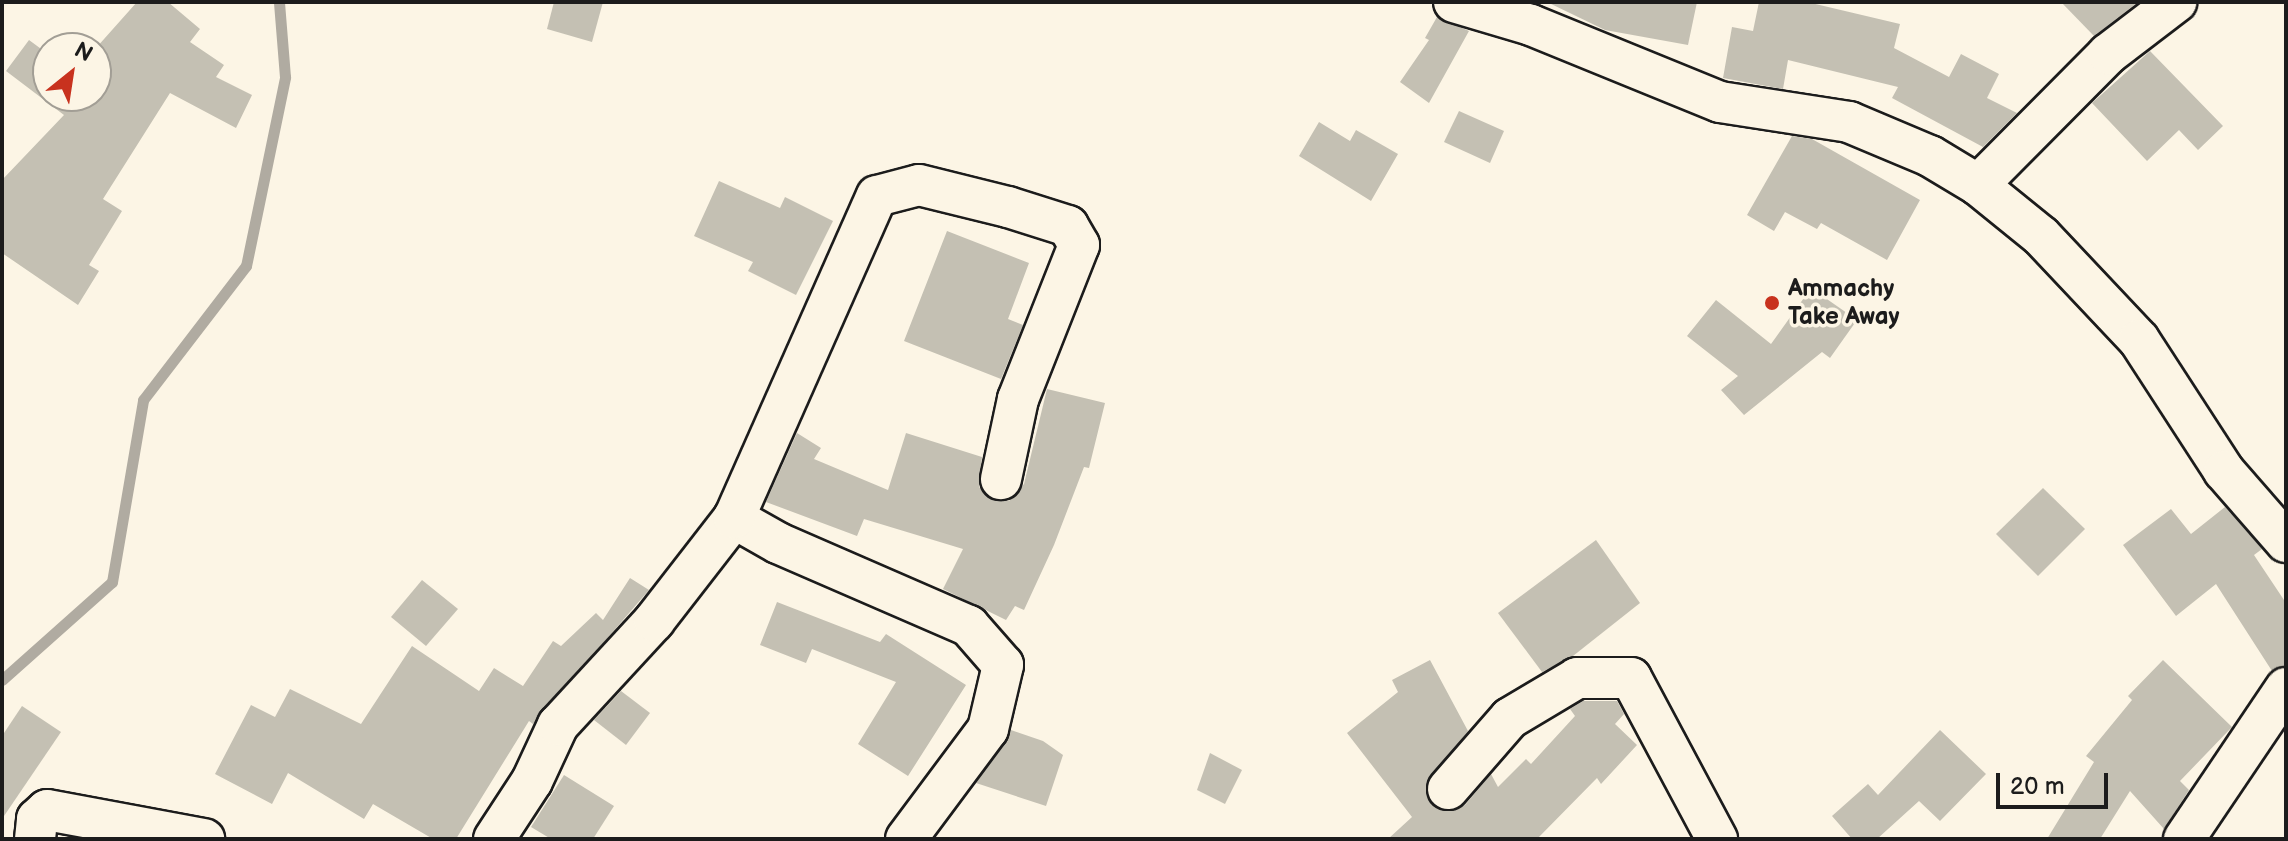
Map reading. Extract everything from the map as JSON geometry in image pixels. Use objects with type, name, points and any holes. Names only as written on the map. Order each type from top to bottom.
[{"type":"street","points":[[1454,2],[1538,13],[1720,102],[1849,122],[1930,156],[1978,185],[2041,236],[2139,340],[2224,471],[2286,542]]},
{"type":"street","points":[[1978,185],[2108,54],[2176,2]]},
{"type":"street","points":[[494,839],[532,781],[558,725],[654,621],[734,518],[877,196],[919,185],[1068,226],[1079,245],[1018,399],[1001,479]]},
{"type":"street","points":[[734,518],[778,543],[969,626],[1003,665],[988,729],[906,839]]},
{"type":"street","points":[[1448,789],[1510,718],[1577,678],[1631,678],[1717,839]]},
{"type":"street","points":[[2184,839],[2286,688]]},
{"type":"street","points":[[35,839],[37,819],[47,810],[204,839]]},
{"type":"building","points":[[137,2],[168,2],[200,29],[190,42],[224,65],[216,77],[252,95],[236,128],[170,93],[103,199],[122,211],[89,265],[99,271],[78,305],[2,253],[2,180],[64,115],[60,112],[112,112],[110,32]]},
{"type":"building","points":[[554,2],[603,2],[592,42],[547,29]]},
{"type":"building","points":[[1547,2],[1697,2],[1688,45],[1605,30]]},
{"type":"building","points":[[1759,2],[1807,2],[1900,24],[1894,48],[1949,77],[1961,54],[1999,74],[1987,98],[2017,113],[1983,147],[1892,98],[1898,87],[1788,60],[1783,89],[1723,78],[1732,27],[1753,31]]},
{"type":"building","points":[[2061,2],[2138,2],[2094,36]]},
{"type":"building","points":[[1437,17],[1469,31],[1429,103],[1400,82],[1429,40],[1425,38]]},
{"type":"building","points":[[29,40],[32,42],[32,91],[6,71]]},
{"type":"building","points":[[2150,51],[2223,126],[2198,150],[2179,130],[2147,161],[2092,103]]},
{"type":"building","points":[[1459,111],[1504,131],[1490,163],[1444,142]]},
{"type":"building","points":[[1319,122],[1350,141],[1356,130],[1398,154],[1371,201],[1299,156]]},
{"type":"building","points":[[1792,136],[1812,139],[1920,200],[1887,260],[1821,223],[1817,229],[1785,212],[1774,231],[1747,215]]},
{"type":"building","points":[[719,181],[780,208],[785,197],[833,221],[796,295],[748,271],[753,262],[694,236]]},
{"type":"building","points":[[947,231],[1029,263],[1008,319],[1023,325],[1001,379],[904,341]]},
{"type":"building","points":[[1811,288],[1857,320],[1830,358],[1822,352],[1744,415],[1721,390],[1738,376],[1687,336],[1716,300],[1771,344]]},
{"type":"building","points":[[1047,389],[1105,403],[1089,468],[1084,467],[1054,545],[1024,610],[1015,606],[1006,620],[943,589],[963,549],[864,519],[857,536],[766,502],[797,433],[821,448],[814,459],[888,490],[906,433],[982,457],[979,487],[995,501],[1009,501],[1024,484]]},
{"type":"building","points":[[2043,488],[2085,529],[2038,576],[1996,534]]},
{"type":"building","points":[[2225,507],[2262,549],[2254,555],[2286,603],[2286,665],[2272,671],[2216,584],[2176,616],[2123,545],[2171,509],[2191,534]]},
{"type":"building","points":[[1596,540],[1640,603],[1573,656],[1542,672],[1498,613]]},
{"type":"building","points":[[630,578],[649,590],[533,724],[529,721],[456,839],[433,839],[373,804],[364,819],[288,773],[272,804],[215,774],[251,705],[275,717],[290,689],[361,724],[412,646],[479,691],[494,668],[523,686],[553,641],[561,646],[596,613],[603,620]]},
{"type":"building","points":[[422,580],[458,609],[426,646],[391,617]]},
{"type":"building","points":[[777,602],[880,642],[886,634],[966,685],[908,776],[858,744],[896,682],[812,649],[806,663],[760,645]]},
{"type":"building","points":[[1430,660],[1468,731],[1426,784],[1427,797],[1443,811],[1465,805],[1491,774],[1498,787],[1526,759],[1531,764],[1575,716],[1570,709],[1583,701],[1617,701],[1624,714],[1615,724],[1637,745],[1601,784],[1597,778],[1537,839],[1388,839],[1412,817],[1347,733],[1398,692],[1392,680]]},
{"type":"building","points":[[2163,660],[2232,727],[2180,781],[2189,790],[2164,829],[2130,791],[2100,839],[2047,839],[2094,762],[2086,756],[2132,700],[2128,696]]},
{"type":"building","points":[[621,691],[650,713],[626,745],[594,720]]},
{"type":"building","points":[[22,706],[61,732],[2,819],[2,736]]},
{"type":"building","points":[[1011,730],[1043,741],[1063,755],[1046,806],[976,783]]},
{"type":"building","points":[[1940,730],[1986,774],[1940,821],[1919,801],[1877,839],[1852,839],[1832,816],[1868,784],[1878,795]]},
{"type":"building","points":[[1210,753],[1242,770],[1225,804],[1197,790]]},
{"type":"building","points":[[564,775],[614,806],[593,839],[551,839],[531,827]]},
{"type":"waterway","points":[[2,680],[112,582],[143,400],[246,266],[285,77],[279,2]]},
{"type":"place","name":"Ammachy Take Away","points":[[1772,303]]}]
